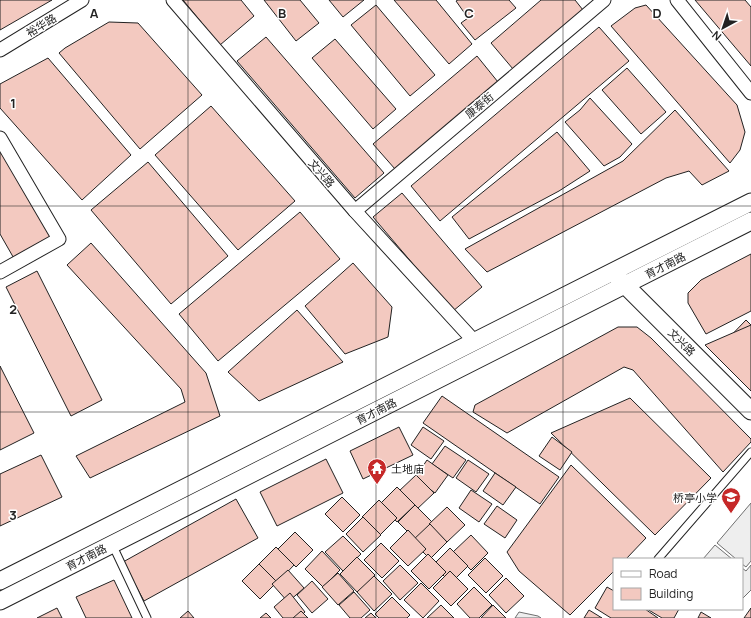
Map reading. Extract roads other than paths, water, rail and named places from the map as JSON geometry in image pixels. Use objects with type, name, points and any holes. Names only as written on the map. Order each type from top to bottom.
[{"type":"street","name":"裕华路","points":[[0,50],[82,0]]},
{"type":"street","name":"文兴路","points":[[172,0],[355,211],[475,342]]},
{"type":"street","name":"康泰街","points":[[355,211],[604,0]]},
{"type":"street","points":[[677,0],[751,93]]},
{"type":"street","points":[[0,138],[59,239],[0,272]]},
{"type":"street","name":"育才南路","points":[[0,581],[751,202]]},
{"type":"street","name":"育才南路","points":[[0,601],[751,222]]},
{"type":"street","name":"文兴路","points":[[612,272],[751,411]]},
{"type":"lane","points":[[659,558],[751,452]]},
{"type":"lane","points":[[112,544],[147,618]]},
{"type":"place","name":"土地庙","points":[[377,485]]},
{"type":"place","name":"桥亭小学","points":[[731,514]]}]
